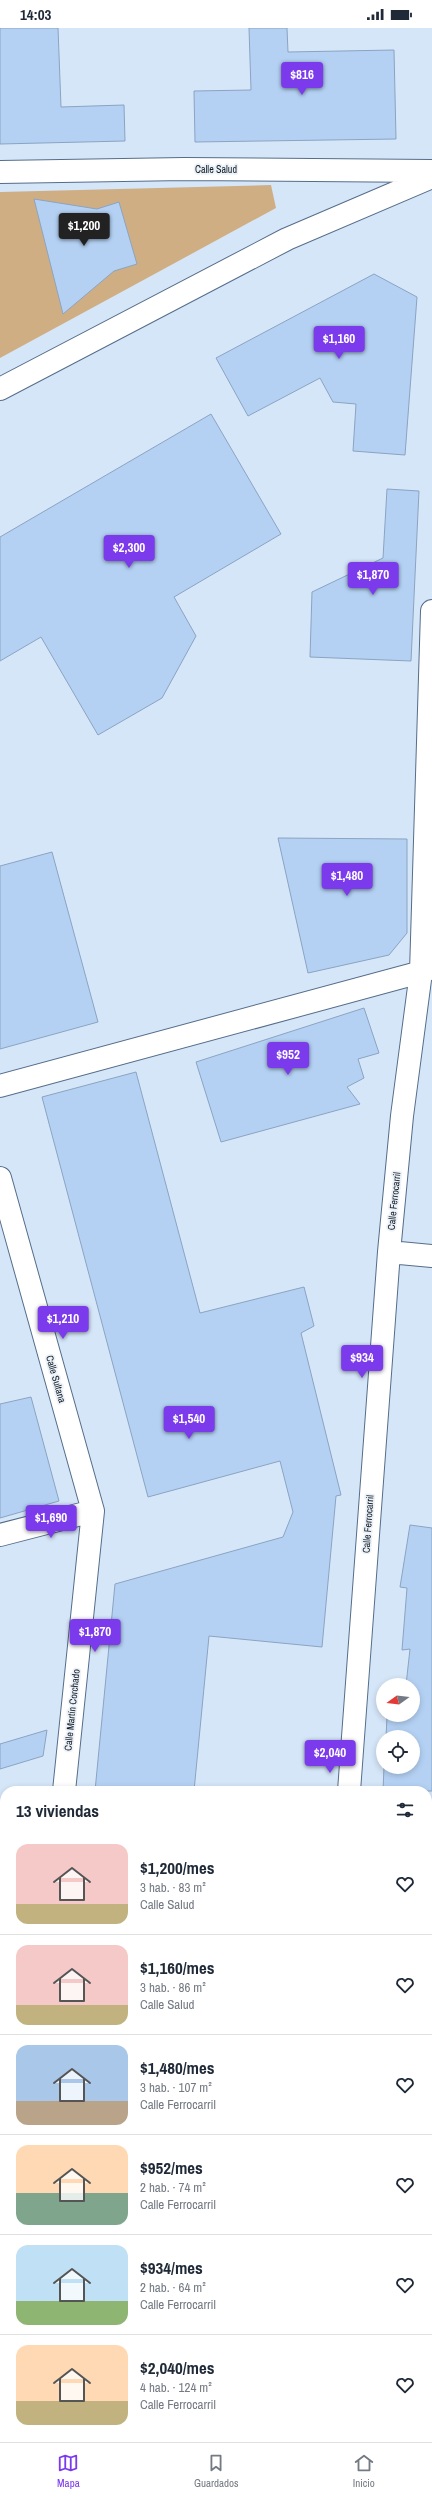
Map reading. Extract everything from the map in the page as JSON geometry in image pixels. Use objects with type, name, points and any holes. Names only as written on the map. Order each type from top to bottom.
[{"type":"main road","name":"Calle Salud","points":[[0,172],[184,169],[432,171]]},
{"type":"main road","points":[[0,389],[287,239],[432,177]]},
{"type":"main road","name":"Calle Ferrocarril","points":[[349,1780],[389,1252],[402,1116],[426,970],[432,611]]},
{"type":"main road","points":[[0,1086],[426,970]]},
{"type":"main road","name":"Calle Sultana","points":[[0,1178],[94,1511]]},
{"type":"main road","points":[[389,1252],[432,1256]]},
{"type":"main road","points":[[0,1535],[94,1511]]},
{"type":"main road","name":"Calle Martín Corchado","points":[[65,1786],[94,1511]]},
{"type":"shaded area","points":[[271,185],[276,208],[0,358],[0,192]]},
{"type":"building","points":[[0,28],[58,28],[61,107],[124,105],[125,141],[0,144]]},
{"type":"building","points":[[249,28],[287,28],[288,52],[394,50],[396,139],[195,142],[194,91],[251,90]]},
{"type":"building","points":[[34,199],[97,209],[119,202],[137,264],[114,271],[63,314]]},
{"type":"building","points":[[374,274],[417,297],[405,455],[353,451],[356,404],[333,402],[320,378],[248,416],[216,358]]},
{"type":"building","points":[[211,414],[281,534],[174,597],[196,636],[162,698],[98,735],[41,637],[0,661],[0,537]]},
{"type":"building","points":[[387,489],[419,491],[411,661],[310,657],[312,592],[383,558]]},
{"type":"building","points":[[278,838],[407,839],[407,933],[389,955],[308,973]]},
{"type":"building","points":[[52,852],[98,1022],[0,1049],[0,866]]},
{"type":"building","points":[[364,1008],[379,1053],[358,1059],[364,1078],[347,1087],[360,1104],[221,1142],[196,1062]]},
{"type":"building","points":[[136,1072],[200,1313],[304,1287],[314,1326],[301,1333],[341,1495],[336,1496],[322,1647],[209,1636],[194,1786],[95,1786],[115,1584],[283,1537],[293,1512],[280,1461],[148,1497],[42,1097]]},
{"type":"building","points":[[31,1397],[59,1501],[0,1518],[0,1404]]},
{"type":"building","points":[[410,1525],[432,1528],[432,1786],[383,1786],[384,1774],[420,1774],[420,1730],[386,1730],[387,1722],[420,1722],[420,1678],[407,1678],[410,1649],[402,1650],[407,1588],[400,1587]]},
{"type":"building","points":[[47,1730],[43,1756],[0,1769],[0,1744]]}]
